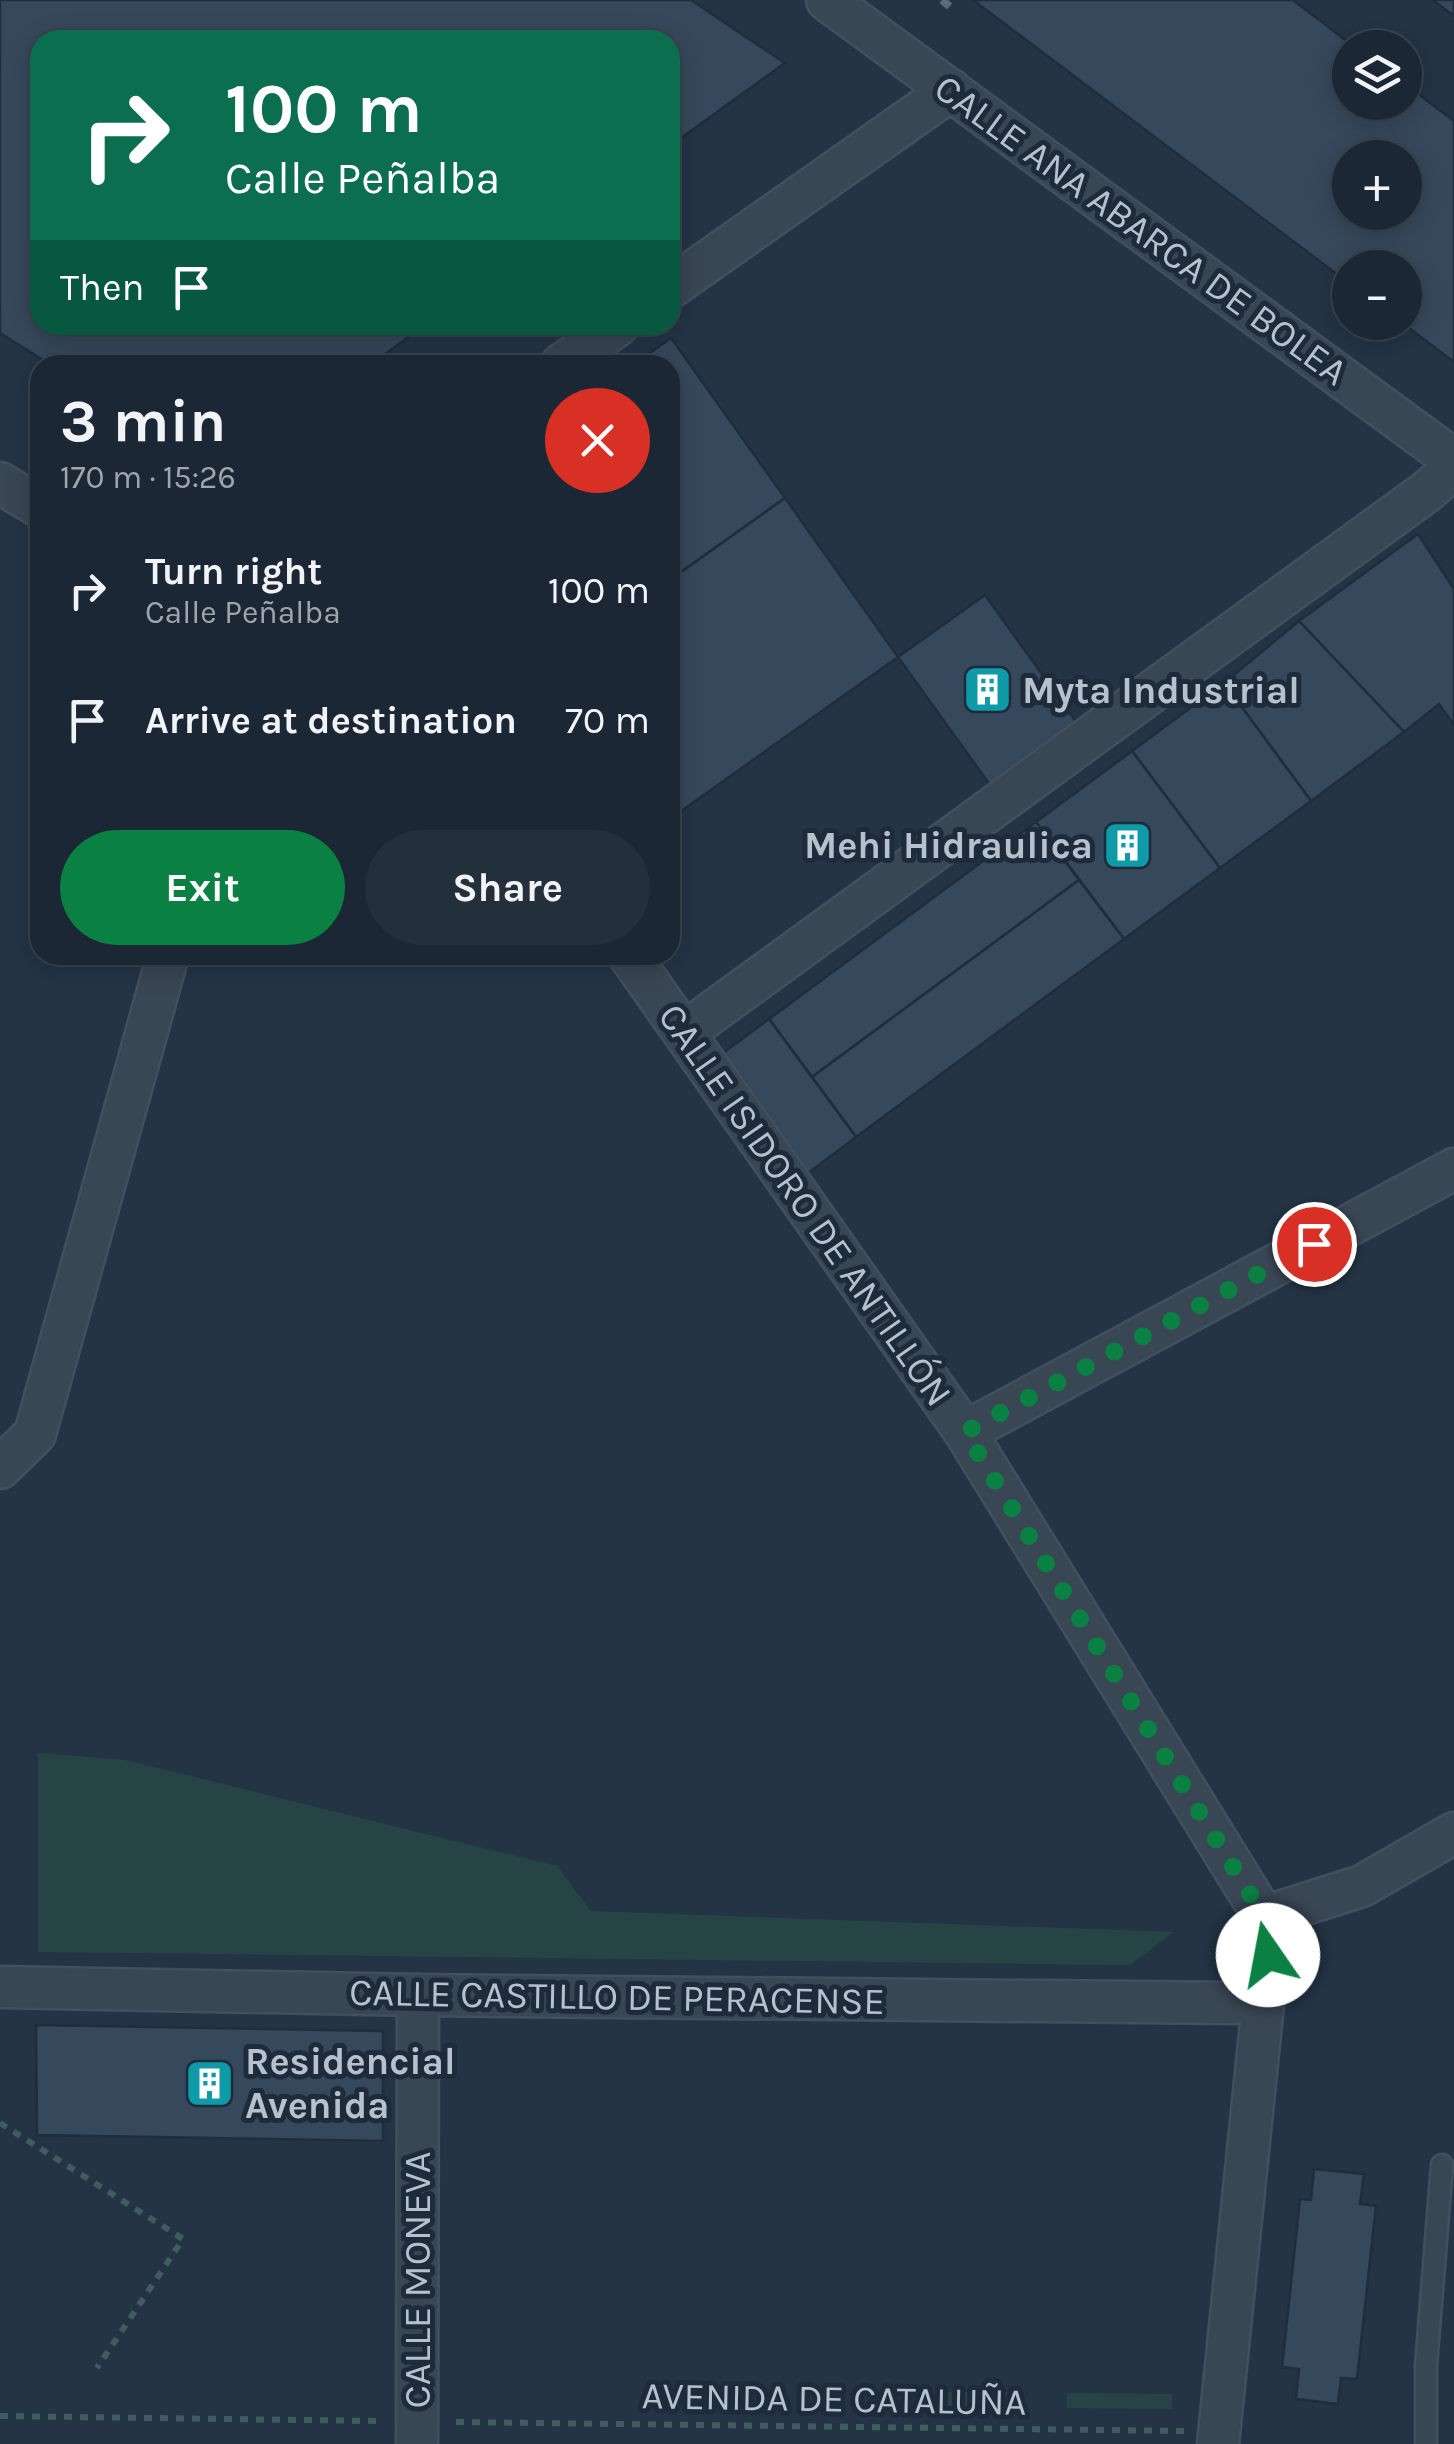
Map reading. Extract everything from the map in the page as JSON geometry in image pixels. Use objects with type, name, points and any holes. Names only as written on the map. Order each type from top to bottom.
[{"type":"street","name":"CALLE ANA ABARCA DE BOLEA","points":[[827,0],[1454,460]]},
{"type":"street","points":[[680,281],[951,90]]},
{"type":"street","points":[[575,355],[604,335]]},
{"type":"street","points":[[685,1032],[1410,504],[1454,468]]},
{"type":"street","points":[[0,483],[30,501]]},
{"type":"street","points":[[0,1468],[35,1434],[165,965]]},
{"type":"street","name":"CALLE ISIDORO DE ANTILLÓN","points":[[635,965],[965,1432],[1264,1917]]},
{"type":"street","points":[[965,1432],[1454,1169]]},
{"type":"street","points":[[1219,2438],[1253,2003],[1268,1955],[1264,1917],[1362,1886],[1454,1833]]},
{"type":"street","name":"CALLE CASTILLO DE PERACENSE","points":[[0,1987],[1253,2003]]},
{"type":"street","name":"CALLE MONEVA","points":[[418,1995],[432,2433]]},
{"type":"lane","points":[[1426,2444],[1426,2366],[1442,2165]]},
{"type":"path","points":[[0,2123],[183,2240],[97,2368]]},
{"type":"path","points":[[0,2416],[382,2421]]},
{"type":"path","name":"AVENIDA DE CATALUÑA","points":[[432,2433],[1219,2438]]},
{"type":"green space","points":[[38,1753],[125,1760],[557,1866],[591,1911],[1174,1932],[1130,1965],[38,1952]]},
{"type":"green space","points":[[923,2392],[1021,2392],[1021,2408],[922,2406]]},
{"type":"green space","points":[[1067,2393],[1172,2394],[1172,2409],[1067,2408]]},
{"type":"building","points":[[0,0],[691,0],[785,63],[680,139],[680,30],[30,30],[30,335],[411,335],[384,355],[35,355],[0,333]]},
{"type":"building","points":[[973,0],[1293,0],[1332,30],[1332,120],[1422,120],[1422,97],[1454,121],[1454,362],[1422,338],[1422,250],[1332,250],[1332,270]]},
{"type":"building","points":[[1433,0],[1454,0],[1454,16]]},
{"type":"building","points":[[671,338],[785,498],[680,573],[680,355],[647,355]]},
{"type":"building","points":[[785,498],[898,657],[680,812],[680,573]]},
{"type":"building","points":[[1418,534],[1454,589],[1454,725],[1439,704],[1404,732],[1299,621]]},
{"type":"building","name":"Myta Industrial","points":[[985,595],[1077,723],[990,785],[898,657]]},
{"type":"building","points":[[1299,621],[1404,732],[1311,801],[1224,683]]},
{"type":"building","points":[[1224,683],[1311,801],[1220,868],[1132,751]]},
{"type":"building","name":"Mehi Hidraulica","points":[[1132,751],[1220,868],[1124,939],[1036,822]]},
{"type":"building","points":[[1036,822],[1079,880],[812,1077],[769,1019]]},
{"type":"building","points":[[1079,880],[1124,939],[856,1137],[812,1077]]},
{"type":"building","points":[[769,1019],[856,1137],[807,1174],[719,1056]]},
{"type":"building","name":"Residencial Avenida","points":[[36,2025],[383,2031],[383,2141],[37,2135]]},
{"type":"building","points":[[1314,2169],[1364,2174],[1360,2204],[1376,2206],[1357,2379],[1341,2378],[1338,2404],[1296,2399],[1299,2369],[1282,2367],[1300,2199],[1311,2200]]},
{"type":"railway","points":[[942,0],[955,11]]},
{"type":"place","name":"Myta Industrial","points":[[987,690]]},
{"type":"place","name":"Mehi Hidraulica","points":[[1128,845]]},
{"type":"place","name":"Residencial Avenida","points":[[210,2083]]},
{"type":"route","points":[[1268,1955],[1264,1917],[965,1432],[1314,1244]]}]
